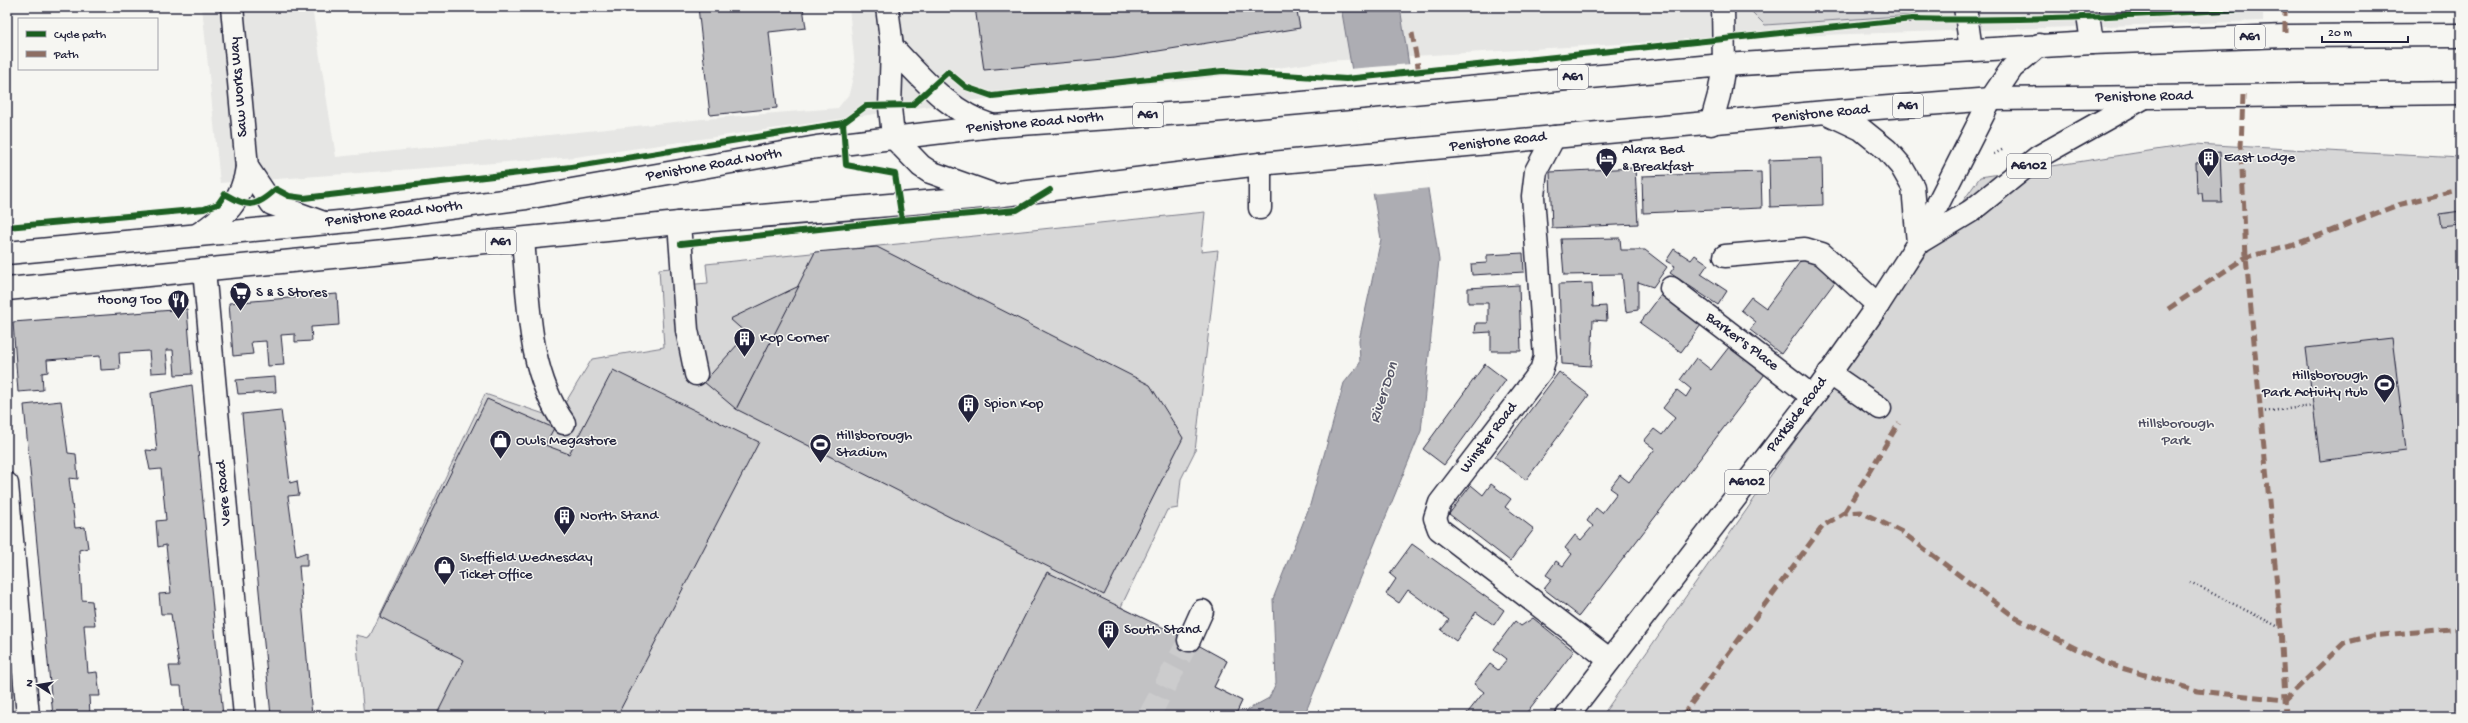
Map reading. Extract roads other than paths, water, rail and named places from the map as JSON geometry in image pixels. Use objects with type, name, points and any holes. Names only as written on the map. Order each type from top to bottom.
[{"type":"main road","name":"Saw Works Way","points":[[197,235],[220,221],[232,206],[245,183],[247,167],[232,7]]},
{"type":"main road","points":[[887,7],[892,47],[890,107],[893,137],[921,166],[930,172],[995,196]]},
{"type":"main road","points":[[1711,124],[1719,95],[1724,64],[1723,7]]},
{"type":"main road","points":[[1965,7],[1971,50]]},
{"type":"main road","points":[[2087,7],[2092,43]]},
{"type":"main road","name":"A61","points":[[1724,64],[2039,45],[2285,36],[2461,35]]},
{"type":"main road","name":"Parkside Road","points":[[1567,716],[1813,397],[1878,305],[1918,243],[1991,99],[2012,68],[2039,45]]},
{"type":"main road","points":[[892,47],[930,89],[974,120],[993,126]]},
{"type":"main road","name":"Penistone Road North","points":[[7,253],[324,223],[526,198],[809,148],[893,137],[993,126],[1304,102],[1423,90],[1724,64]]},
{"type":"main road","name":"Penistone Road","points":[[995,196],[1183,175],[1260,164],[1711,124],[1826,112],[1991,99],[2461,92]]},
{"type":"main road","name":"Parkside Road","points":[[1918,243],[1971,211],[2038,157],[2145,97]]},
{"type":"main road","points":[[1826,112],[1861,129],[1887,150],[1901,166],[1913,187],[1918,243]]},
{"type":"main road","name":"Winster Road","points":[[1554,137],[1536,171],[1533,196],[1545,357],[1541,371],[1440,502],[1435,518],[1439,529],[1610,660]]},
{"type":"main road","points":[[1260,164],[1260,208]]},
{"type":"main road","name":"Saw Works Way","points":[[247,167],[272,204],[324,223]]},
{"type":"main road","name":"A61","points":[[7,289],[523,240],[680,223],[995,196]]},
{"type":"main road","points":[[680,223],[687,330],[696,374]]},
{"type":"main road","points":[[523,240],[534,357],[545,391],[564,423]]},
{"type":"main road","points":[[1725,256],[1805,249],[1822,254],[1878,305]]},
{"type":"main road","name":"Vere Road","points":[[204,270],[245,716]]},
{"type":"main road","name":"Barker's Place","points":[[1671,288],[1813,397]]},
{"type":"main road","points":[[1829,373],[1880,408]]},
{"type":"main road","points":[[7,484],[28,716]]},
{"type":"main road","points":[[1189,640],[1202,611]]},
{"type":"water","name":"River Don","points":[[1341,7],[1400,7],[1439,260],[1421,431],[1304,716],[1245,716],[1247,710],[1269,698],[1276,683],[1273,599],[1310,505],[1344,383],[1360,363],[1359,340],[1381,239]]},
{"type":"tunnel","points":[[1149,716],[1189,640]]},
{"type":"place","name":"Alara Bed & Breakfast","points":[[1606,178]]},
{"type":"place","name":"East Lodge","points":[[2209,178]]},
{"type":"place","name":"S & S Stores","points":[[240,312]]},
{"type":"place","name":"Hoong Too","points":[[178,320]]},
{"type":"place","name":"Kop Corner","points":[[744,358]]},
{"type":"place","name":"Hillsborough Park Activity Hub","points":[[2384,404]]},
{"type":"place","name":"Spion Kop","points":[[969,424]]},
{"type":"place","name":"Owls Megastore","points":[[501,460]]},
{"type":"place","name":"Hillsborough Stadium","points":[[820,464]]},
{"type":"place","name":"North Stand","points":[[565,536]]},
{"type":"place","name":"Sheffield Wednesday Ticket Office","points":[[445,586]]},
{"type":"place","name":"South Stand","points":[[1108,650]]},
{"type":"park label","name":"Hillsborough Park","points":[[2176,432]]}]
